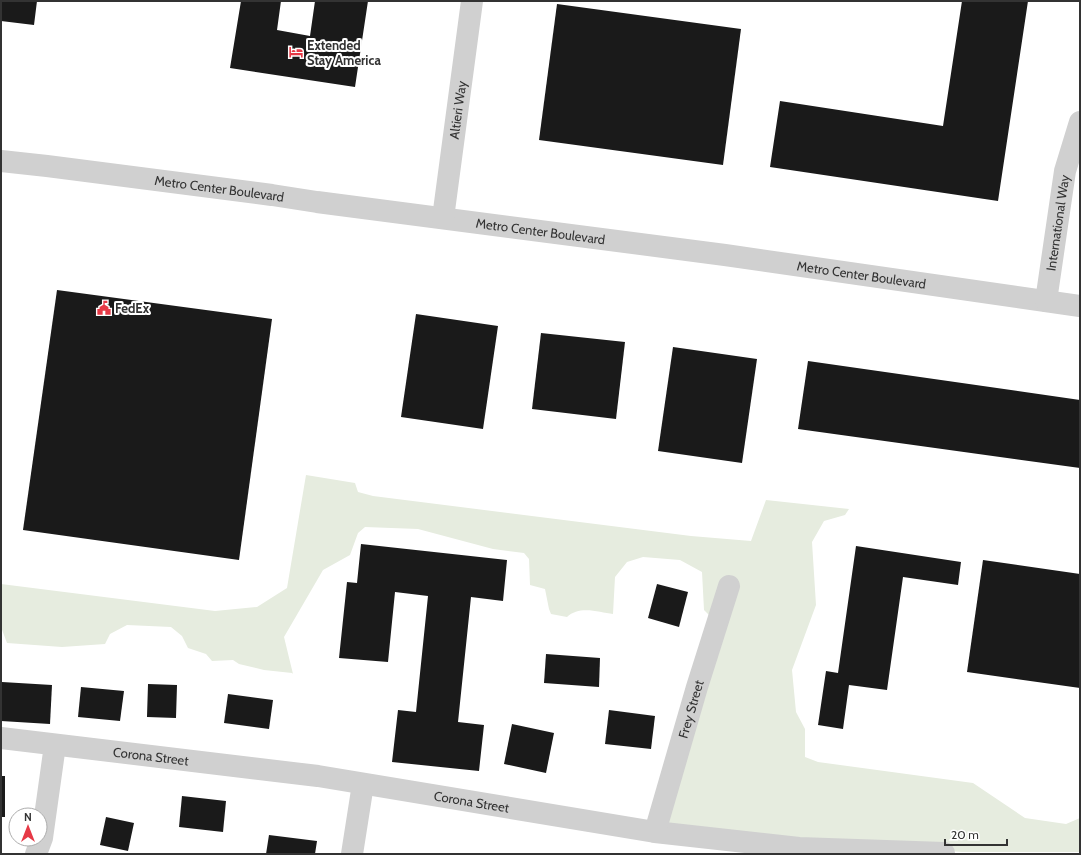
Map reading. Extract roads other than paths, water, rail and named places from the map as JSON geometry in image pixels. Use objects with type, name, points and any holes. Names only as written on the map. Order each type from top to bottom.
[{"type":"street","name":"Altieri Way","points":[[443,218],[472,1]]},
{"type":"street","name":"International Way","points":[[1046,301],[1065,171],[1080,122]]},
{"type":"street","name":"Metro Center Boulevard","points":[[1,161],[725,255],[1080,306]]},
{"type":"street","name":"Frey Street","points":[[655,832],[697,687],[729,586]]},
{"type":"street","name":"Corona Street","points":[[1,738],[318,776],[655,832],[798,851],[944,853]]},
{"type":"street","points":[[36,854],[42,838],[55,745]]},
{"type":"street","points":[[352,854],[363,784]]},
{"type":"place","name":"Extended Stay America","points":[[296,52]]},
{"type":"place","name":"FedEx","points":[[104,308]]}]
